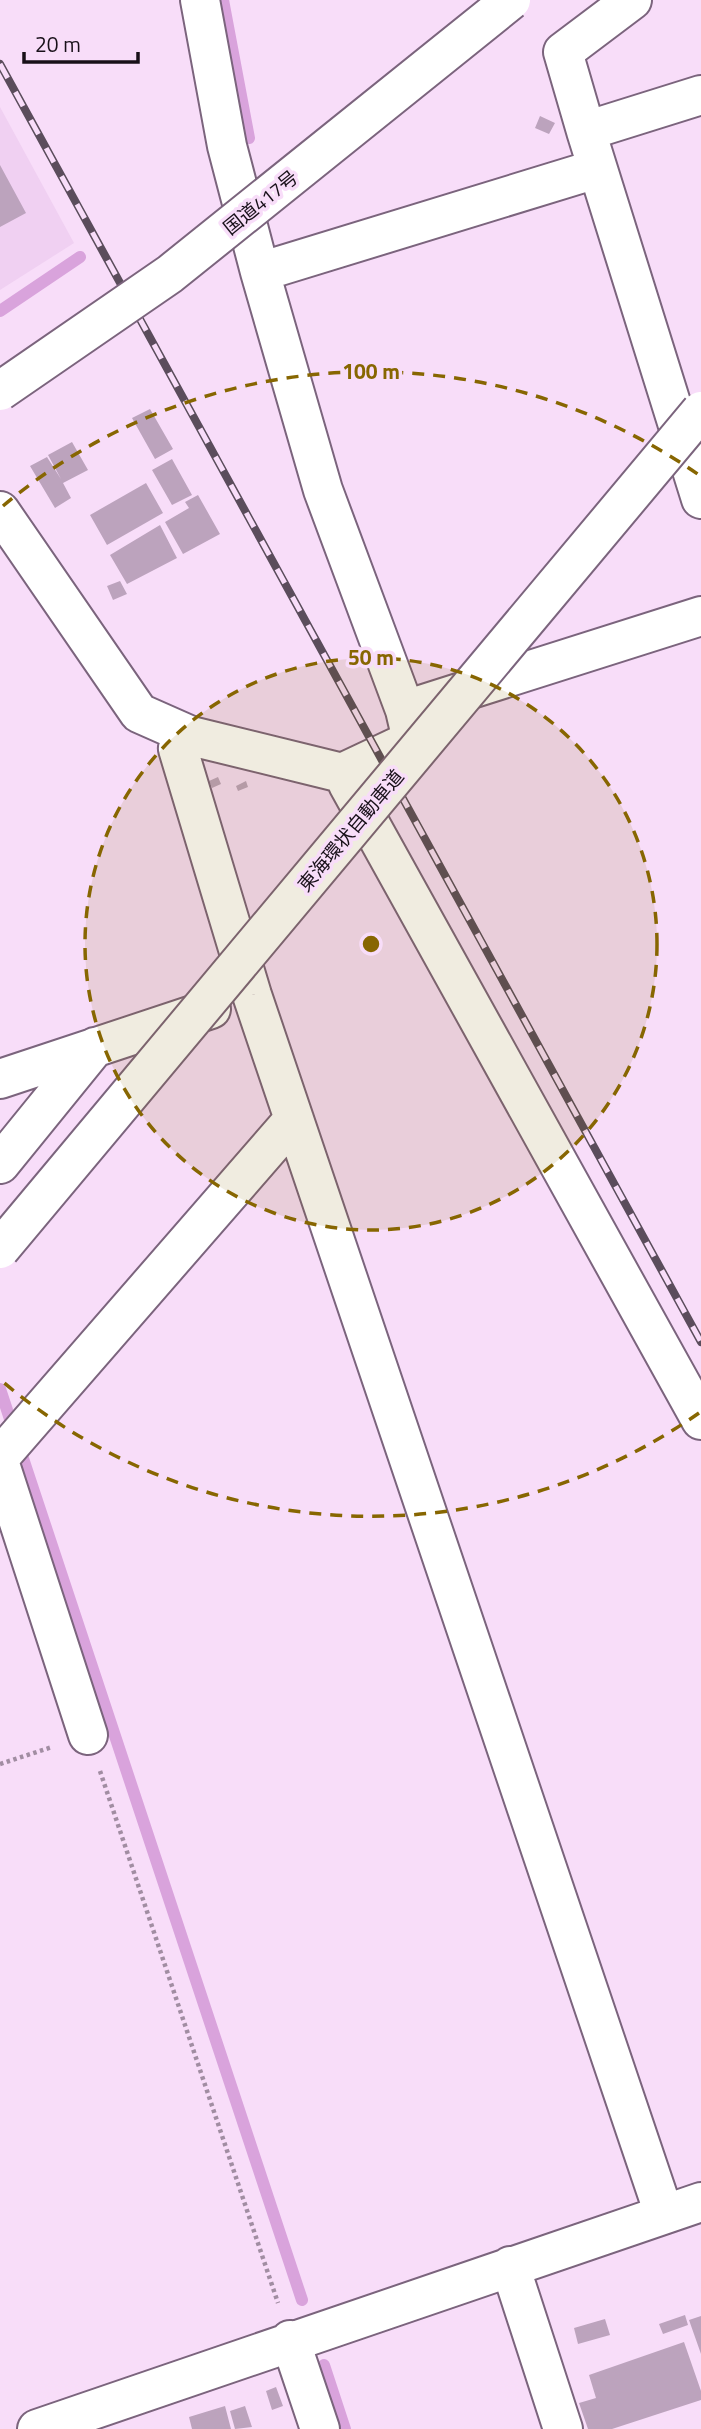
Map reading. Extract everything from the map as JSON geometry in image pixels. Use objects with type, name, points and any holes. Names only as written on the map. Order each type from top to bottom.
[{"type":"main road","points":[[0,510],[139,713],[191,736],[342,773],[412,740],[405,710],[323,490],[260,272],[227,146],[200,0]]},
{"type":"main road","name":"国道417号","points":[[0,391],[170,274],[511,0]]},
{"type":"main road","points":[[632,0],[563,52],[596,169],[701,499]]},
{"type":"main road","points":[[586,131],[701,95]]},
{"type":"main road","points":[[260,272],[596,169]]},
{"type":"main road","name":"東海環状自動車道","points":[[0,1249],[701,411]]},
{"type":"main road","points":[[405,710],[701,616]]},
{"type":"main road","points":[[191,736],[178,749],[252,995],[664,2214]]},
{"type":"main road","points":[[342,773],[701,1420]]},
{"type":"main road","points":[[0,1079],[252,995]]},
{"type":"main road","points":[[0,1164],[95,1047]]},
{"type":"main road","points":[[0,1457],[294,1119]]},
{"type":"main road","points":[[0,1464],[89,1735]]},
{"type":"main road","points":[[37,2429],[290,2340],[701,2202]]},
{"type":"main road","points":[[510,2266],[563,2429]]},
{"type":"main road","points":[[290,2340],[320,2429]]},
{"type":"path","points":[[0,1764],[89,1735],[290,2340]]},
{"type":"shaded area","points":[[0,107],[74,243],[0,290]]},
{"type":"building","points":[[540,116],[555,123],[549,134],[535,128]]},
{"type":"building","points":[[0,165],[26,213],[0,227]]},
{"type":"building","points":[[150,409],[173,449],[155,459],[132,418]]},
{"type":"building","points":[[72,442],[88,470],[63,483],[71,498],[55,508],[30,466],[47,457],[61,479],[48,455]]},
{"type":"building","points":[[172,459],[192,495],[172,505],[152,470]]},
{"type":"building","points":[[146,483],[163,513],[107,545],[90,515]]},
{"type":"building","points":[[198,495],[220,534],[183,554],[165,522],[189,508],[185,502]]},
{"type":"building","points":[[160,525],[177,558],[127,584],[110,555]]},
{"type":"building","points":[[120,581],[127,594],[113,600],[107,586]]},
{"type":"building","points":[[218,777],[221,784],[212,788],[209,781]]},
{"type":"building","points":[[246,781],[248,787],[238,791],[236,786]]},
{"type":"building","points":[[685,2315],[688,2325],[663,2334],[659,2324]]},
{"type":"building","points":[[701,2316],[701,2354],[689,2320]]},
{"type":"building","points":[[605,2319],[610,2335],[578,2344],[574,2328]]},
{"type":"building","points":[[684,2342],[701,2391],[701,2400],[612,2429],[588,2429],[579,2403],[596,2398],[589,2375]]},
{"type":"building","points":[[276,2387],[283,2406],[272,2410],[266,2391]]},
{"type":"building","points":[[225,2406],[231,2429],[192,2429],[189,2417]]},
{"type":"building","points":[[245,2406],[252,2427],[235,2429],[230,2411]]},
{"type":"waterway","points":[[223,0],[249,138]]},
{"type":"waterway","points":[[0,311],[80,257]]},
{"type":"waterway","points":[[0,1389],[302,2300]]},
{"type":"waterway","points":[[324,2365],[345,2429]]},
{"type":"railway","points":[[0,64],[701,1342]]}]
